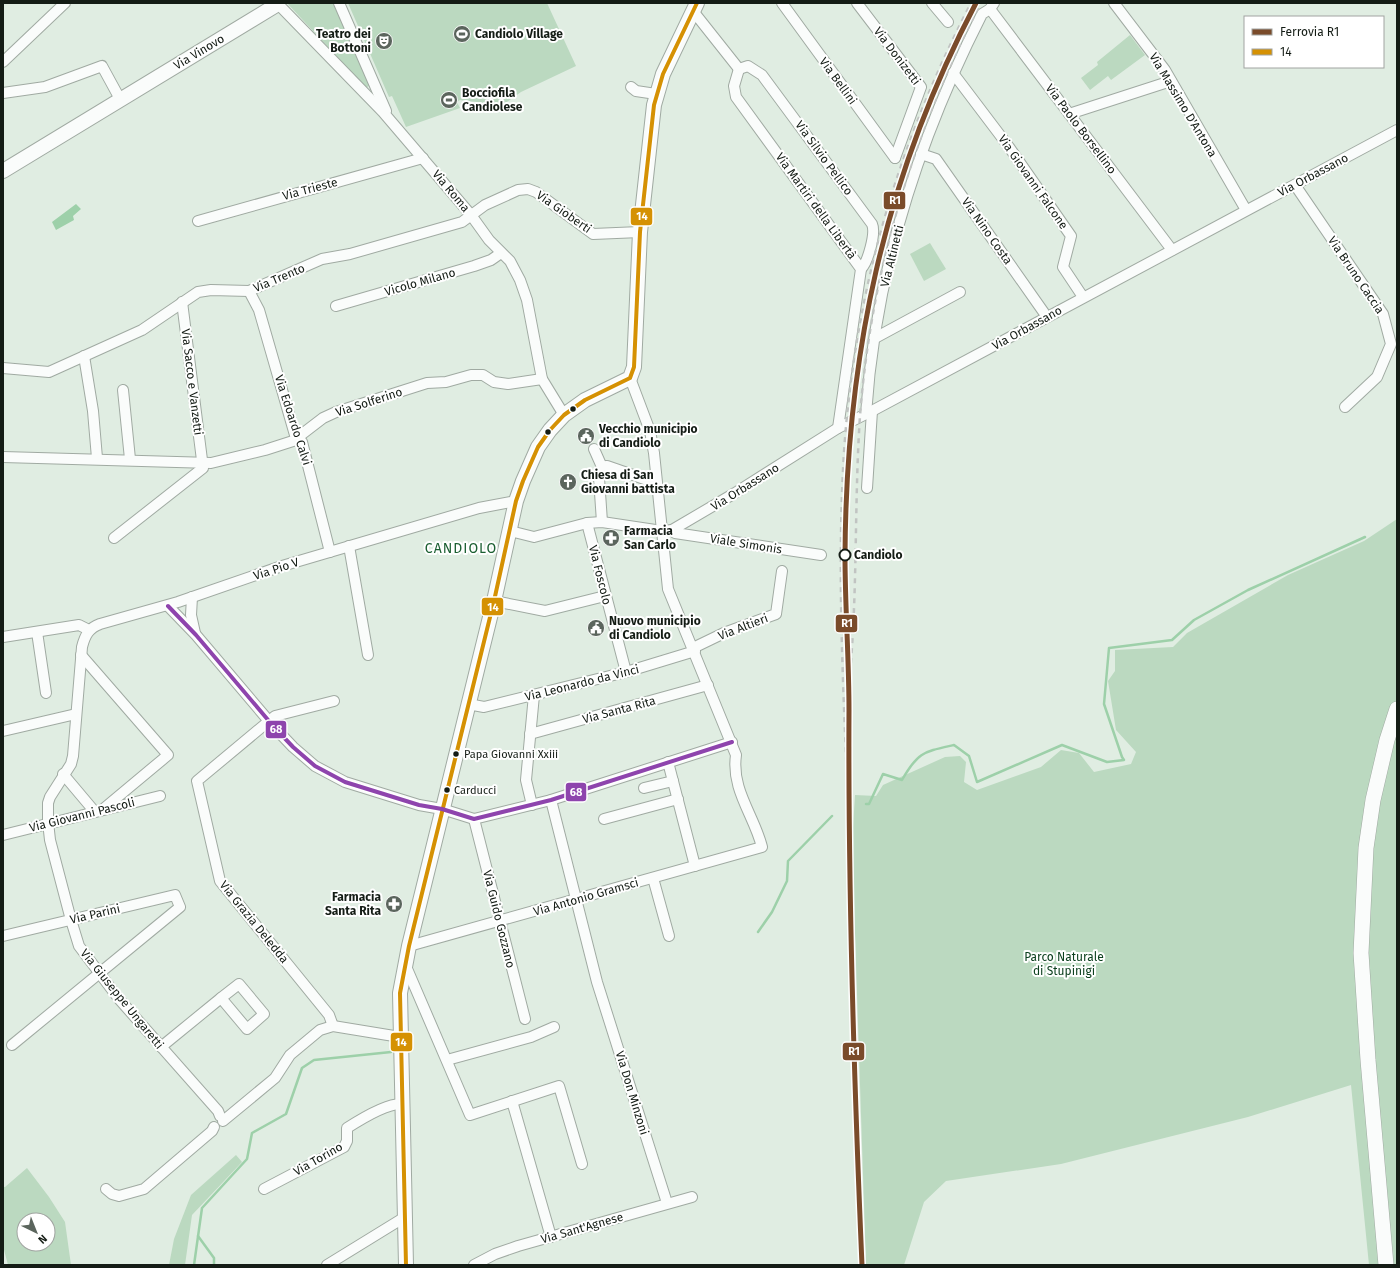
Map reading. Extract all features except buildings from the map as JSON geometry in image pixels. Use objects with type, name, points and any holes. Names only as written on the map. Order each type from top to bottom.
[{"type":"main road","name":"Via Vinovo","points":[[3,171],[277,4]]},
{"type":"main road","points":[[406,1265],[400,993],[409,946],[494,601],[516,501],[525,475],[538,447],[550,430],[564,415],[585,400],[630,378],[634,367],[640,232],[656,94],[695,7]]},
{"type":"main road","points":[[1386,1265],[1368,1060],[1361,953],[1366,848],[1373,800],[1394,715]]},
{"type":"street","points":[[3,62],[65,3]]},
{"type":"street","points":[[339,3],[389,118]]},
{"type":"street","name":"Via Bellini","points":[[782,3],[895,158]]},
{"type":"street","name":"Via Donizetti","points":[[856,3],[921,87],[895,158]]},
{"type":"street","points":[[932,3],[948,22]]},
{"type":"street","name":"Via Massimo D'Antona","points":[[1114,3],[1164,70],[1246,210]]},
{"type":"street","name":"Via Roma","points":[[277,4],[389,118],[471,215],[489,240],[510,261],[520,280],[527,300],[542,379],[564,415]]},
{"type":"street","name":"Via Altinetti","points":[[867,488],[869,413],[875,338],[889,261],[921,154],[953,73],[982,14],[992,6]]},
{"type":"street","name":"Via Paolo Borsellino","points":[[992,6],[1069,114],[1172,250]]},
{"type":"street","points":[[695,7],[738,69]]},
{"type":"street","points":[[3,93],[45,87],[102,66],[120,99]]},
{"type":"street","name":"Via Silvio Pellico","points":[[738,69],[748,66],[762,75],[872,224],[874,232],[865,265],[861,269]]},
{"type":"street","name":"Via Martiri della Libertà","points":[[738,69],[734,86],[736,97],[861,269],[838,428]]},
{"type":"street","name":"Via Giovanni Falcone","points":[[953,73],[1009,147],[1071,236],[1062,267],[1083,297]]},
{"type":"street","points":[[1069,114],[1171,81]]},
{"type":"street","points":[[630,87],[636,91],[656,94]]},
{"type":"street","name":"Via Orbassano","points":[[667,531],[736,493],[838,428],[869,413],[1397,130]]},
{"type":"street","name":"Via Nino Costa","points":[[921,154],[936,159],[1047,317]]},
{"type":"street","name":"Via Trieste","points":[[198,221],[423,158]]},
{"type":"street","name":"Via Bruno Caccia","points":[[1294,185],[1383,314],[1391,344],[1377,377],[1345,407]]},
{"type":"street","name":"Via Gioberti","points":[[471,215],[485,205],[508,194],[528,189],[542,196],[593,234],[640,232]]},
{"type":"street","name":"Via Trento","points":[[3,368],[49,372],[142,330],[198,292],[211,290],[249,291],[322,259],[350,254],[462,222],[471,215]]},
{"type":"street","name":"Vicolo Milano","points":[[336,306],[474,266],[491,260],[501,253]]},
{"type":"street","name":"Via Edoardo Calvi","points":[[249,291],[260,310],[295,435],[302,442],[330,552]]},
{"type":"street","points":[[875,338],[960,292]]},
{"type":"street","name":"Via Sacco e Vanzetti","points":[[182,302],[202,463]]},
{"type":"street","points":[[84,356],[93,411],[97,458]]},
{"type":"street","name":"Via Solferino","points":[[3,457],[97,458],[202,463],[265,450],[293,441],[323,418],[336,412],[427,383],[446,382],[477,375],[483,376],[494,382],[508,384],[542,379]]},
{"type":"street","points":[[168,606],[196,635],[268,720],[305,759],[328,775],[346,782],[412,803],[442,809],[474,819],[551,800],[732,742],[668,589],[667,531],[656,483],[654,453],[650,431],[630,378]]},
{"type":"street","points":[[123,390],[130,459]]},
{"type":"street","points":[[594,449],[602,467],[599,478],[602,522]]},
{"type":"street","points":[[114,538],[203,468],[202,463]]},
{"type":"street","points":[[602,467],[607,466],[656,483]]},
{"type":"street","name":"Via Pio V","points":[[89,630],[100,624],[168,606],[282,566],[348,546],[479,508],[516,501]]},
{"type":"street","name":"Viale Simonis","points":[[510,531],[534,537],[587,523],[602,522],[821,555]]},
{"type":"street","name":"Via Foscolo","points":[[587,523],[601,597],[626,672]]},
{"type":"street","points":[[348,546],[368,655]]},
{"type":"street","name":"Via Altieri","points":[[694,649],[724,633],[776,614],[782,571]]},
{"type":"street","points":[[192,597],[191,615],[196,635]]},
{"type":"street","points":[[494,601],[545,612],[601,597]]},
{"type":"street","points":[[3,637],[79,625],[89,630]]},
{"type":"street","name":"Via Giuseppe Ungaretti","points":[[89,630],[84,636],[81,655],[73,756],[71,764],[63,774],[48,803],[48,824],[71,920],[79,946],[208,1102],[217,1120]]},
{"type":"street","points":[[37,632],[46,693]]},
{"type":"street","name":"Via Leonardo da Vinci","points":[[468,704],[484,707],[534,695],[626,672],[694,649]]},
{"type":"street","points":[[63,774],[98,811],[168,755],[81,655]]},
{"type":"street","name":"Via Santa Rita","points":[[530,734],[708,685]]},
{"type":"street","points":[[532,805],[526,780],[534,695]]},
{"type":"street","name":"Via Grazia Deledda","points":[[333,1026],[329,1015],[220,882],[197,781],[268,720],[275,716],[334,701]]},
{"type":"street","points":[[3,731],[76,714]]},
{"type":"street","name":"Via Antonio Gramsci","points":[[409,946],[500,922],[762,848],[759,834],[735,776],[736,755],[732,742]]},
{"type":"street","points":[[668,762],[695,866]]},
{"type":"street","points":[[644,788],[673,781]]},
{"type":"street","name":"Via Giovanni Pascoli","points":[[3,835],[160,796]]},
{"type":"street","points":[[604,819],[678,799]]},
{"type":"street","name":"Via Don Minzoni","points":[[551,800],[597,982],[667,1203]]},
{"type":"street","name":"Via Guido Gozzano","points":[[474,819],[525,1019]]},
{"type":"street","points":[[653,878],[669,936]]},
{"type":"street","name":"Via Parini","points":[[3,936],[175,895],[180,907],[100,973]]},
{"type":"street","points":[[405,964],[470,1115],[559,1086],[582,1164]]},
{"type":"street","points":[[12,1046],[100,973]]},
{"type":"street","points":[[161,1047],[221,998],[239,984],[264,1014],[247,1029],[221,998]]},
{"type":"street","points":[[106,1189],[112,1194],[119,1196],[144,1189],[212,1131],[217,1120],[275,1078],[290,1055],[320,1030],[333,1026],[400,1036]]},
{"type":"street","points":[[447,1060],[531,1037],[554,1027]]},
{"type":"street","points":[[512,1101],[551,1236]]},
{"type":"street","name":"Via Torino","points":[[264,1188],[344,1147],[347,1141],[347,1128],[359,1120],[393,1104],[402,1104]]},
{"type":"street","name":"Via Sant'Agnese","points":[[474,1265],[504,1250],[692,1197]]},
{"type":"street","points":[[327,1265],[405,1217]]},
{"type":"green space","points":[[287,3],[333,3],[370,85],[366,88]]},
{"type":"green space","name":"Candiolo Village","points":[[348,3],[547,3],[576,66],[521,92],[497,109],[493,104],[460,100],[457,102],[460,108],[406,127],[392,96],[389,97]]},
{"type":"green space","points":[[1130,35],[1145,55],[1111,80],[1108,76],[1090,90],[1081,78],[1098,65],[1097,62]]},
{"type":"green space","points":[[930,243],[946,269],[924,281],[910,254]]},
{"type":"green space","name":"Parco Naturale di Stupinigi","points":[[1397,519],[1397,1265],[1369,1265],[1351,1085],[1248,1117],[1061,1164],[946,1181],[924,1202],[904,1265],[866,1265],[852,843],[855,795],[876,796],[883,785],[945,757],[960,756],[966,762],[964,782],[977,790],[1041,767],[1061,750],[1079,753],[1094,772],[1131,764],[1136,752],[1116,730],[1108,681],[1115,671],[1115,650],[1173,647],[1187,633],[1288,575],[1364,541]]},
{"type":"green space","points":[[236,1155],[242,1162],[192,1215],[185,1265],[169,1265],[174,1239],[191,1195]]},
{"type":"green space","points":[[27,1168],[49,1197],[65,1222],[71,1265],[8,1265],[3,1246],[3,1187],[5,1187]]},
{"type":"shaded area","points":[[76,204],[81,209],[73,216],[74,220],[56,230],[52,222]]},
{"type":"waterway","points":[[866,804],[869,804],[883,774],[902,780],[917,758],[935,749],[954,745],[969,756],[977,782],[1062,745],[1107,762],[1124,760],[1104,704],[1109,648],[1172,640],[1194,620],[1248,590],[1365,537]]},
{"type":"waterway","points":[[758,932],[772,912],[787,881],[788,861],[832,816]]},
{"type":"waterway","points":[[194,1265],[202,1208],[247,1159],[252,1133],[286,1114],[302,1068],[314,1060],[391,1052]]},
{"type":"waterway","points":[[198,1236],[214,1258],[214,1265]]},
{"type":"railway","points":[[848,802],[844,715],[841,539],[844,452],[858,334],[884,221],[901,165],[921,111],[971,3]]},
{"type":"railway","points":[[849,683],[854,616],[860,416],[874,308],[885,255],[899,203],[916,152],[935,101],[981,3]]},
{"type":"rail line","name":"R1","points":[[862,1265],[852,988],[849,849],[849,691],[845,575],[847,482],[853,411],[862,340],[876,271],[894,203],[916,136],[944,69],[976,3]]},
{"type":"transit line","name":"14","points":[[406,1265],[400,993],[409,946],[494,601],[516,501],[523,481],[538,447],[550,430],[564,415],[585,400],[630,378],[634,367],[640,232],[654,105],[663,74],[697,3]]},
{"type":"transit line","name":"68","points":[[168,606],[196,635],[274,727],[293,747],[315,766],[345,782],[419,805],[442,809],[474,819],[551,800],[732,742]]},
{"type":"place","name":"Candiolo Village","points":[[462,34]]},
{"type":"place","name":"Teatro dei Bottoni","points":[[384,41]]},
{"type":"place","name":"Bocciofila Candiolese","points":[[449,100]]},
{"type":"place","name":"Vecchio municipio di Candiolo","points":[[586,436]]},
{"type":"place","name":"Chiesa di San Giovanni battista","points":[[568,482]]},
{"type":"place","name":"Farmacia San Carlo","points":[[611,538]]},
{"type":"place","name":"Candiolo","points":[[845,555]]},
{"type":"place","name":"Nuovo municipio di Candiolo","points":[[596,628]]},
{"type":"place","name":"Papa Giovanni Xxiii","points":[[456,754]]},
{"type":"place","name":"Carducci","points":[[447,790]]},
{"type":"place","name":"Farmacia Santa Rita","points":[[394,904]]},
{"type":"district","name":"CANDIOLO","points":[[461,548]]}]
